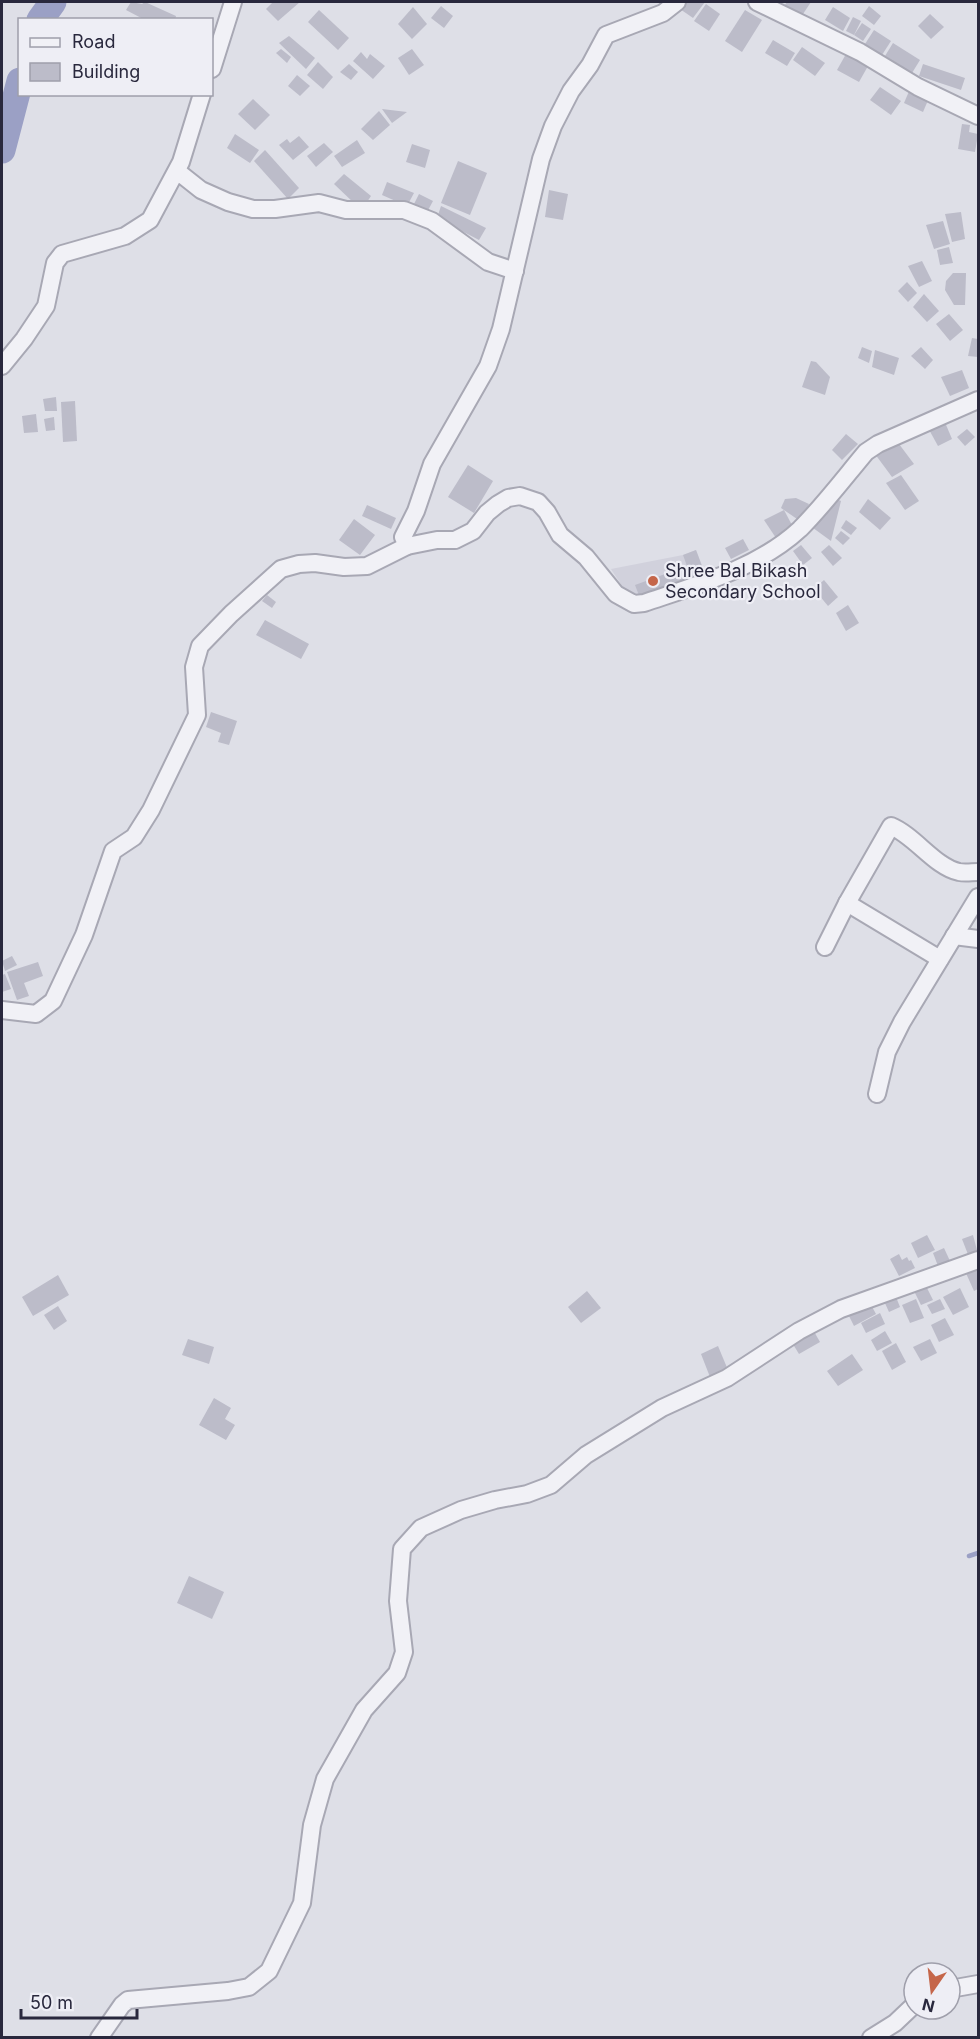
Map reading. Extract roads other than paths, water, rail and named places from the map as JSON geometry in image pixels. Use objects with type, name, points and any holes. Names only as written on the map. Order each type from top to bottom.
[{"type":"street","points":[[213,66],[233,2]]},
{"type":"street","points":[[407,546],[403,537],[416,511],[432,464],[488,366],[501,329],[541,159],[553,126],[606,35],[663,13],[677,2]]},
{"type":"street","points":[[757,2],[860,52],[918,87],[978,116]]},
{"type":"street","points":[[2,366],[46,306],[55,263],[62,254],[99,244],[136,230],[150,220],[177,171],[201,96]]},
{"type":"street","points":[[177,171],[201,190],[228,202],[253,209],[275,209],[319,203],[346,210],[404,210],[432,221],[488,262],[514,271]]},
{"type":"street","points":[[2,1010],[36,1014],[53,1001],[84,935],[113,851],[134,837],[151,810],[198,715],[194,667],[200,646],[231,614],[281,569],[315,563],[344,567],[367,566],[407,546],[437,540],[455,540],[473,531],[487,513],[498,504],[508,498],[520,496],[529,497],[538,502],[547,512],[560,535],[586,557],[616,594],[634,604],[644,603],[741,567],[771,550],[800,529],[866,452],[878,444],[978,400]]},
{"type":"street","points":[[825,947],[891,826],[903,831],[945,866],[959,872],[978,872]]},
{"type":"street","points":[[877,1094],[887,1052],[902,1022],[978,897]]},
{"type":"street","points":[[848,903],[940,959]]},
{"type":"street","points":[[954,936],[978,939]]},
{"type":"street","points":[[99,2037],[128,2000],[249,1987],[268,1971],[302,1903],[312,1825],[325,1779],[364,1710],[396,1672],[404,1652],[398,1601],[402,1549],[421,1528],[461,1510],[527,1494],[551,1485],[586,1455],[662,1408],[727,1378],[799,1331],[841,1310],[978,1260]]},
{"type":"street","points":[[962,1987],[978,1984]]},
{"type":"street","points":[[870,2037],[902,2017]]},
{"type":"waterway","points":[[41,18],[53,2]]},
{"type":"waterway","points":[[2,150],[18,89]]},
{"type":"waterway","points":[[969,1556],[978,1553]]},
{"type":"place","name":"Shree Bal Bikash Secondary School","points":[[653,581]]}]
